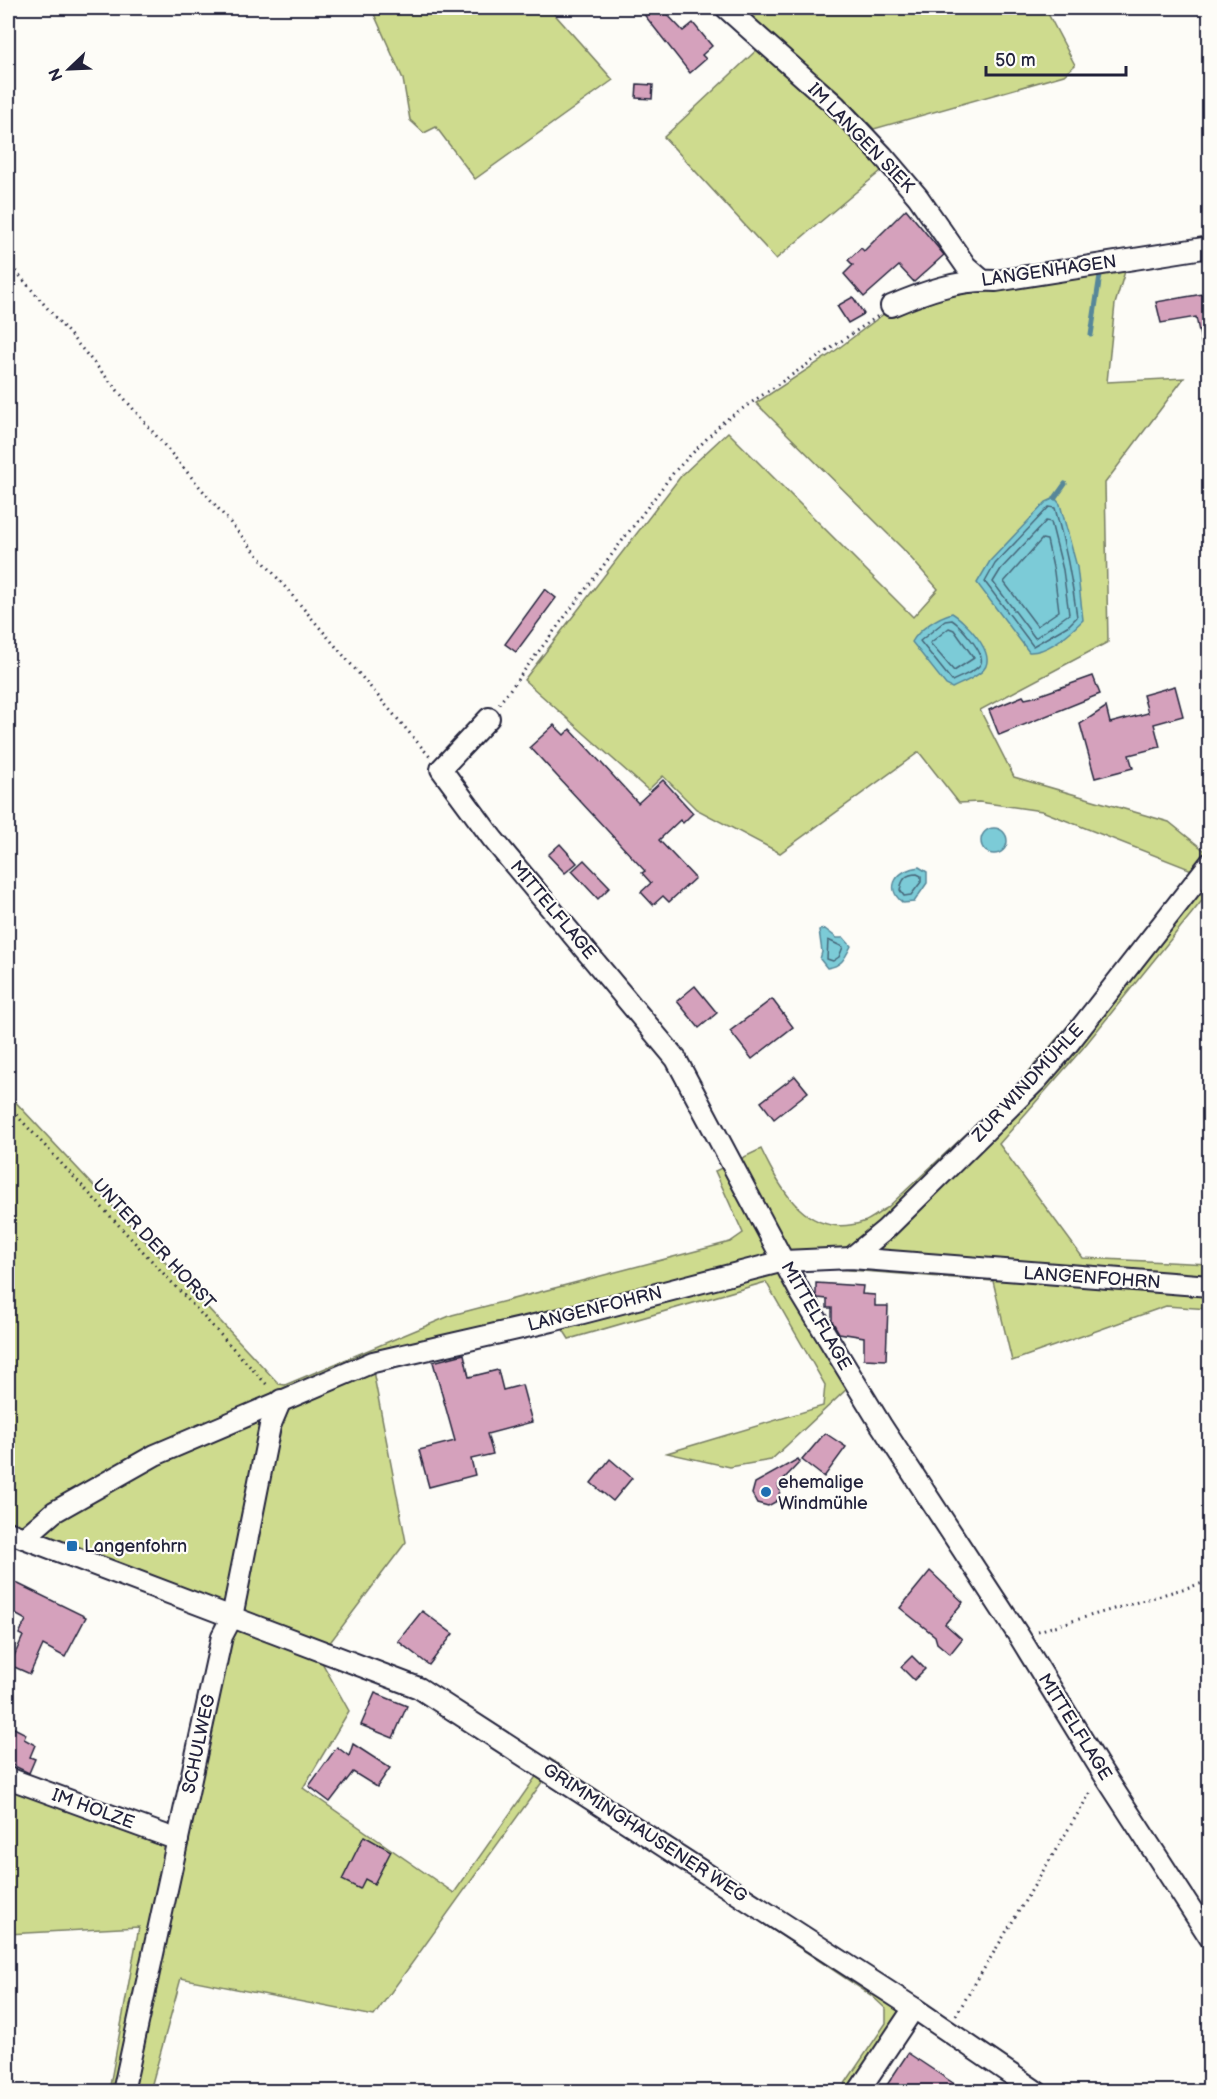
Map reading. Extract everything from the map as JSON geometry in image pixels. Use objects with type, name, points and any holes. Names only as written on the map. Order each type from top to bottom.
[{"type":"street","name":"IM LANGEN SIEK","points":[[726,8],[836,106],[918,197],[966,266],[982,280]]},
{"type":"street","name":"LANGENHAGEN","points":[[891,306],[922,293],[982,280],[996,281],[1209,247]]},
{"type":"street","points":[[441,769],[489,718]]},
{"type":"street","name":"MITTELFLAGE","points":[[441,769],[492,838],[676,1059],[783,1261],[881,1425],[1019,1636],[1103,1773],[1209,1938]]},
{"type":"street","name":"ZUR WINDMÜHLE","points":[[851,1258],[885,1230],[1037,1080],[1068,1044],[1209,863]]},
{"type":"street","name":"LANGENFOHRN","points":[[16,1535],[94,1487],[155,1455],[373,1362],[552,1321],[783,1261],[851,1258],[1209,1286]]},
{"type":"street","name":"SCHULWEG","points":[[123,2091],[222,1636],[232,1617],[270,1426],[281,1400]]},
{"type":"street","name":"GRIMMINGHAUSENER WEG","points":[[16,1535],[419,1688],[914,2008],[1037,2091]]},
{"type":"street","name":"IM HOLZE","points":[[8,1778],[178,1840]]},
{"type":"street","points":[[858,2091],[914,2008]]},
{"type":"path","points":[[8,262],[441,769]]},
{"type":"path","points":[[489,718],[674,472],[723,422],[891,306]]},
{"type":"path","name":"UNTER DER HORST","points":[[8,1106],[281,1400]]},
{"type":"path","points":[[1019,1636],[1209,1581]]},
{"type":"path","points":[[947,2030],[1103,1773]]},
{"type":"green space","points":[[353,8],[549,8],[613,80],[475,179],[436,127],[424,133],[410,120],[403,79],[374,14]]},
{"type":"green space","points":[[736,8],[1045,8],[1075,65],[1064,75],[874,129],[839,93]]},
{"type":"green space","points":[[761,46],[887,166],[776,259],[664,137]]},
{"type":"green space","points":[[1126,268],[1115,304],[1107,382],[1184,378],[1105,483],[1108,642],[980,710],[1014,777],[1169,822],[1205,851],[1209,846],[1209,892],[1083,1048],[999,1144],[1083,1258],[1209,1264],[1209,1309],[1166,1306],[1012,1361],[993,1281],[810,1267],[783,1270],[850,1386],[771,1460],[730,1467],[667,1453],[823,1406],[825,1385],[766,1282],[569,1339],[562,1328],[373,1371],[406,1542],[319,1657],[349,1711],[303,1788],[454,1893],[549,1758],[912,1998],[850,2091],[840,2091],[886,2023],[886,2009],[872,1996],[545,1778],[374,2016],[181,1978],[150,2091],[109,2091],[139,1927],[8,1934],[8,1769],[173,1831],[217,1616],[8,1541],[8,1094],[279,1384],[285,1385],[452,1315],[730,1242],[743,1233],[715,1171],[761,1149],[788,1195],[812,1218],[827,1224],[844,1226],[866,1221],[887,1208],[1012,1091],[1096,993],[1192,870],[1042,811],[979,802],[959,803],[919,752],[780,853],[696,809],[663,776],[648,790],[524,680],[681,476],[728,432],[913,617],[938,589],[903,549],[756,403],[831,354],[893,307],[941,293]]},
{"type":"water","points":[[1055,498],[1060,504],[1077,567],[1083,620],[1051,646],[1029,652],[977,583],[990,561],[1046,502]]},
{"type":"water","points":[[952,613],[964,622],[983,646],[987,662],[978,675],[952,688],[946,685],[912,642],[929,624]]},
{"type":"water","points":[[994,828],[1003,832],[1007,841],[1003,850],[994,854],[985,850],[981,841],[985,832]]},
{"type":"water","points":[[919,867],[927,872],[927,883],[914,902],[903,903],[894,891],[896,880],[905,871]]},
{"type":"water","points":[[825,929],[837,938],[844,938],[851,946],[840,963],[827,968],[820,959],[822,952],[819,930]]},
{"type":"building","points":[[639,8],[661,8],[683,31],[693,23],[712,46],[702,55],[706,59],[690,73]]},
{"type":"building","points":[[637,84],[653,85],[652,99],[636,98]]},
{"type":"building","points":[[906,209],[944,255],[914,282],[899,266],[864,297],[844,274],[853,265],[848,260],[861,248],[864,251]]},
{"type":"building","points":[[1209,293],[1209,351],[1203,351],[1196,317],[1161,323],[1156,302]]},
{"type":"building","points":[[853,297],[864,314],[848,323],[837,306]]},
{"type":"building","points":[[545,589],[556,598],[516,652],[505,644]]},
{"type":"building","points":[[1093,676],[1100,694],[999,735],[989,710],[1023,696],[1025,699],[1034,697]]},
{"type":"building","points":[[1175,686],[1183,716],[1154,724],[1160,747],[1129,755],[1133,768],[1095,778],[1080,724],[1106,707],[1110,723],[1148,713],[1143,695]]},
{"type":"building","points":[[554,725],[564,735],[570,729],[638,803],[663,780],[693,813],[683,823],[680,820],[659,840],[695,878],[669,902],[663,896],[653,905],[641,892],[651,883],[642,873],[645,871],[530,747]]},
{"type":"building","points":[[560,844],[577,863],[565,873],[548,855]]},
{"type":"building","points":[[584,860],[610,887],[598,899],[572,871]]},
{"type":"building","points":[[695,986],[717,1013],[699,1028],[677,1001]]},
{"type":"building","points":[[772,999],[793,1027],[752,1059],[730,1031]]},
{"type":"building","points":[[795,1076],[808,1092],[774,1119],[761,1102]]},
{"type":"building","points":[[816,1283],[863,1286],[862,1294],[875,1295],[875,1306],[888,1306],[886,1360],[864,1359],[864,1337],[839,1333],[832,1321],[832,1308],[827,1308],[827,1299],[818,1298],[816,1295]]},
{"type":"building","points":[[464,1354],[469,1377],[498,1370],[503,1390],[522,1385],[532,1422],[487,1434],[493,1454],[471,1459],[475,1475],[429,1487],[419,1450],[455,1441],[433,1362]]},
{"type":"building","points":[[825,1433],[846,1447],[824,1477],[802,1460]]},
{"type":"building","points":[[610,1459],[632,1478],[613,1501],[591,1483]]},
{"type":"building","name":"ehemalige Windmühle","points":[[798,1459],[800,1462],[778,1485],[780,1491],[777,1501],[768,1506],[757,1503],[752,1494],[755,1483]]},
{"type":"building","points":[[930,1571],[963,1602],[945,1624],[962,1639],[950,1654],[937,1643],[935,1636],[900,1608]]},
{"type":"building","points":[[8,1579],[86,1617],[65,1657],[43,1645],[30,1674],[10,1665],[23,1636],[19,1634],[26,1620],[8,1610]]},
{"type":"building","points":[[422,1611],[453,1634],[429,1665],[398,1641]]},
{"type":"building","points":[[912,1656],[925,1669],[914,1680],[901,1667]]},
{"type":"building","points":[[375,1693],[407,1706],[393,1738],[361,1725]]},
{"type":"building","points":[[8,1725],[26,1734],[24,1739],[35,1745],[30,1757],[35,1759],[29,1773],[8,1763]]},
{"type":"building","points":[[353,1744],[390,1768],[377,1787],[353,1772],[330,1802],[309,1786],[337,1747],[349,1756]]},
{"type":"building","points":[[364,1836],[391,1851],[374,1884],[365,1879],[360,1889],[342,1880]]},
{"type":"building","points":[[908,2053],[965,2091],[883,2091]]},
{"type":"waterway","points":[[1091,335],[1100,275]]},
{"type":"waterway","points":[[1055,498],[1065,484]]},
{"type":"place","name":"ehemalige Windmühle","points":[[766,1492]]},
{"type":"place","name":"Langenfohrn","points":[[72,1546]]}]
